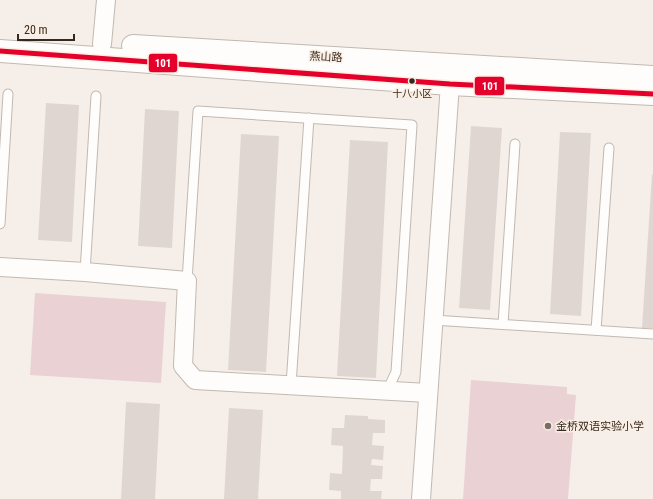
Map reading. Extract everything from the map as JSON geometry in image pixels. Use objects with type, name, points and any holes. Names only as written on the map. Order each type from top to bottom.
[{"type":"main road","name":"燕山路","points":[[0,36],[102,44],[653,77]]},
{"type":"main road","name":"燕山路","points":[[0,51],[450,84],[653,94]]},
{"type":"street","points":[[102,44],[106,0]]},
{"type":"street","points":[[421,499],[450,84]]},
{"type":"street","points":[[0,267],[187,280],[183,366],[194,380],[428,393]]},
{"type":"lane","points":[[0,224],[8,94]]},
{"type":"lane","points":[[85,272],[96,96]]},
{"type":"lane","points":[[187,280],[198,111],[412,125],[396,372],[387,391]]},
{"type":"lane","points":[[291,385],[309,118]]},
{"type":"lane","points":[[503,324],[515,144]]},
{"type":"lane","points":[[596,330],[608,148]]},
{"type":"lane","points":[[433,320],[653,334]]},
{"type":"shaded area","points":[[35,293],[166,302],[161,383],[30,375]]},
{"type":"shaded area","points":[[471,380],[567,387],[567,394],[576,395],[568,499],[463,499]]},
{"type":"building","points":[[46,103],[79,105],[72,242],[38,240]]},
{"type":"building","points":[[145,109],[179,111],[172,248],[138,246]]},
{"type":"building","points":[[471,126],[502,128],[490,310],[459,308]]},
{"type":"building","points":[[560,132],[591,133],[581,316],[550,314]]},
{"type":"building","points":[[241,134],[279,136],[266,372],[228,370]]},
{"type":"building","points":[[350,140],[388,142],[376,378],[337,376]]},
{"type":"building","points":[[652,174],[653,328],[642,328]]},
{"type":"building","points":[[126,402],[160,404],[155,499],[121,499]]},
{"type":"building","points":[[229,408],[263,410],[258,499],[224,499]]},
{"type":"building","points":[[345,415],[368,416],[368,419],[385,420],[385,433],[373,433],[372,445],[384,446],[383,460],[372,459],[371,465],[383,466],[382,479],[371,479],[370,491],[382,491],[381,499],[341,499],[341,491],[329,490],[330,473],[342,474],[343,446],[331,445],[332,428],[344,428]]},
{"type":"transit line","name":"101","points":[[0,51],[450,84],[653,94]]},
{"type":"place","name":"十八小区","points":[[412,81]]},
{"type":"place","name":"金桥双语实验小学","points":[[548,426]]}]
